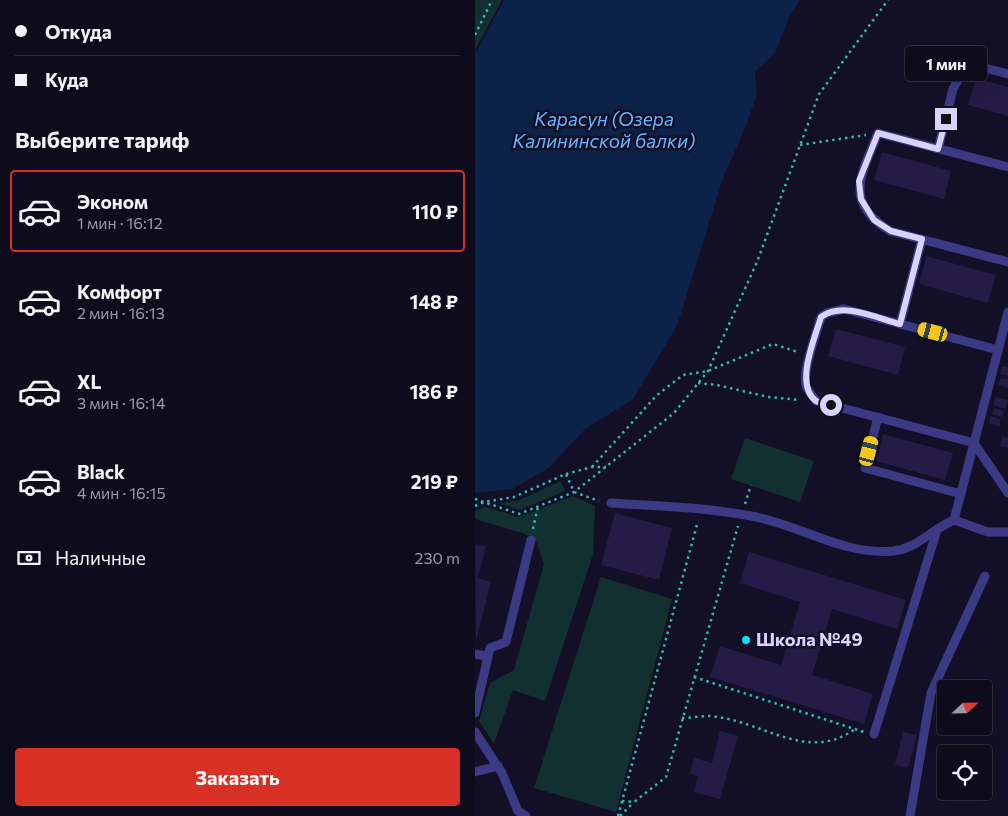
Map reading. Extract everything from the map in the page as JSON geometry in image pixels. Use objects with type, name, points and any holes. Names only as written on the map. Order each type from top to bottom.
[{"type":"lane","points":[[938,149],[953,89],[963,71],[977,66],[1008,74]]},
{"type":"lane","points":[[1008,167],[878,133],[859,181],[861,199],[874,220],[891,231],[1008,262]]},
{"type":"lane","points":[[900,324],[922,239]]},
{"type":"lane","points":[[998,350],[844,309],[827,313],[821,317],[809,356],[805,381],[807,388],[816,401],[974,442],[1008,493]]},
{"type":"lane","points":[[611,503],[752,516],[855,549],[875,552],[896,551],[919,543],[954,520],[1008,312]]},
{"type":"lane","points":[[878,417],[865,468],[961,494]]},
{"type":"lane","points":[[954,520],[988,532],[1008,532]]},
{"type":"lane","points":[[874,734],[937,530]]},
{"type":"lane","points":[[475,713],[490,648],[506,642],[531,540]]},
{"type":"lane","points":[[910,816],[931,693],[985,576]]},
{"type":"lane","points":[[475,654],[487,656]]},
{"type":"lane","points":[[475,732],[498,766],[518,811],[525,816]]},
{"type":"lane","points":[[475,772],[498,766]]},
{"type":"path","points":[[475,35],[492,0]]},
{"type":"path","points":[[475,499],[519,514],[574,492],[674,413],[708,371],[757,262],[819,94],[888,0]]},
{"type":"path","points":[[801,145],[878,133]]},
{"type":"path","points":[[592,467],[656,396],[683,375],[708,371],[773,344],[809,356]]},
{"type":"path","points":[[698,384],[717,385],[768,398],[816,401]]},
{"type":"path","points":[[475,506],[484,502],[514,497],[566,474],[592,467],[607,467]]},
{"type":"path","points":[[566,474],[574,492],[595,501]]},
{"type":"path","points":[[619,816],[665,777],[751,485]]},
{"type":"path","points":[[531,540],[538,506]]},
{"type":"path","points":[[619,816],[701,510]]},
{"type":"path","points":[[694,678],[874,734]]},
{"type":"path","points":[[682,718],[710,716],[761,729],[803,743],[841,740],[855,729]]},
{"type":"path","points":[[622,801],[634,802]]},
{"type":"green space","points":[[475,0],[502,0],[475,50]]},
{"type":"green space","points":[[745,438],[814,461],[800,502],[731,479]]},
{"type":"green space","points":[[561,481],[565,491],[520,510],[498,503],[517,501]]},
{"type":"green space","points":[[573,496],[595,506],[593,554],[545,701],[513,690],[494,744],[479,721],[490,683],[514,670],[544,564],[536,541],[525,534],[475,519],[475,511],[485,507],[519,517]]},
{"type":"green space","points":[[601,577],[672,599],[616,812],[534,788]]},
{"type":"water","name":"Карасун (Озера Калининской балки)","points":[[504,0],[800,0],[789,17],[775,53],[755,72],[757,95],[723,178],[677,326],[633,399],[584,430],[549,468],[512,489],[475,493],[475,54]]},
{"type":"building","points":[[976,78],[1008,87],[1008,116],[968,105]]},
{"type":"building","points":[[882,152],[951,171],[944,199],[874,180]]},
{"type":"building","points":[[926,256],[996,275],[988,303],[919,284]]},
{"type":"building","points":[[836,329],[905,347],[898,375],[828,356]]},
{"type":"building","points":[[1002,366],[1008,367],[1008,376],[1000,374]]},
{"type":"building","points":[[1000,378],[1008,379],[1008,388],[998,385]]},
{"type":"building","points":[[996,397],[1008,400],[1006,409],[993,405]]},
{"type":"building","points":[[994,408],[1004,411],[1003,417],[992,414]]},
{"type":"building","points":[[990,416],[1000,419],[1000,427],[989,423]]},
{"type":"building","points":[[883,434],[953,453],[945,480],[876,461]]},
{"type":"building","points":[[1002,436],[1008,438],[1008,448],[1000,446]]},
{"type":"building","points":[[615,513],[672,528],[659,580],[601,565]]},
{"type":"building","points":[[475,544],[486,546],[478,578],[491,582],[476,641]]},
{"type":"building","points":[[749,552],[906,600],[897,629],[832,609],[812,675],[873,694],[864,724],[710,677],[720,646],[781,665],[800,602],[740,583]]},
{"type":"building","points":[[720,731],[738,736],[720,799],[694,792],[698,776],[690,774],[694,758],[712,763]]},
{"type":"building","points":[[903,732],[917,735],[908,768],[895,765]]},
{"type":"place","name":"Школа №49","points":[[746,640]]},
{"type":"route","points":[[831,405],[816,401],[807,388],[805,381],[809,356],[821,317],[827,313],[844,309],[900,324],[922,239],[891,231],[874,220],[861,199],[859,181],[878,133],[938,149],[946,119]]}]
